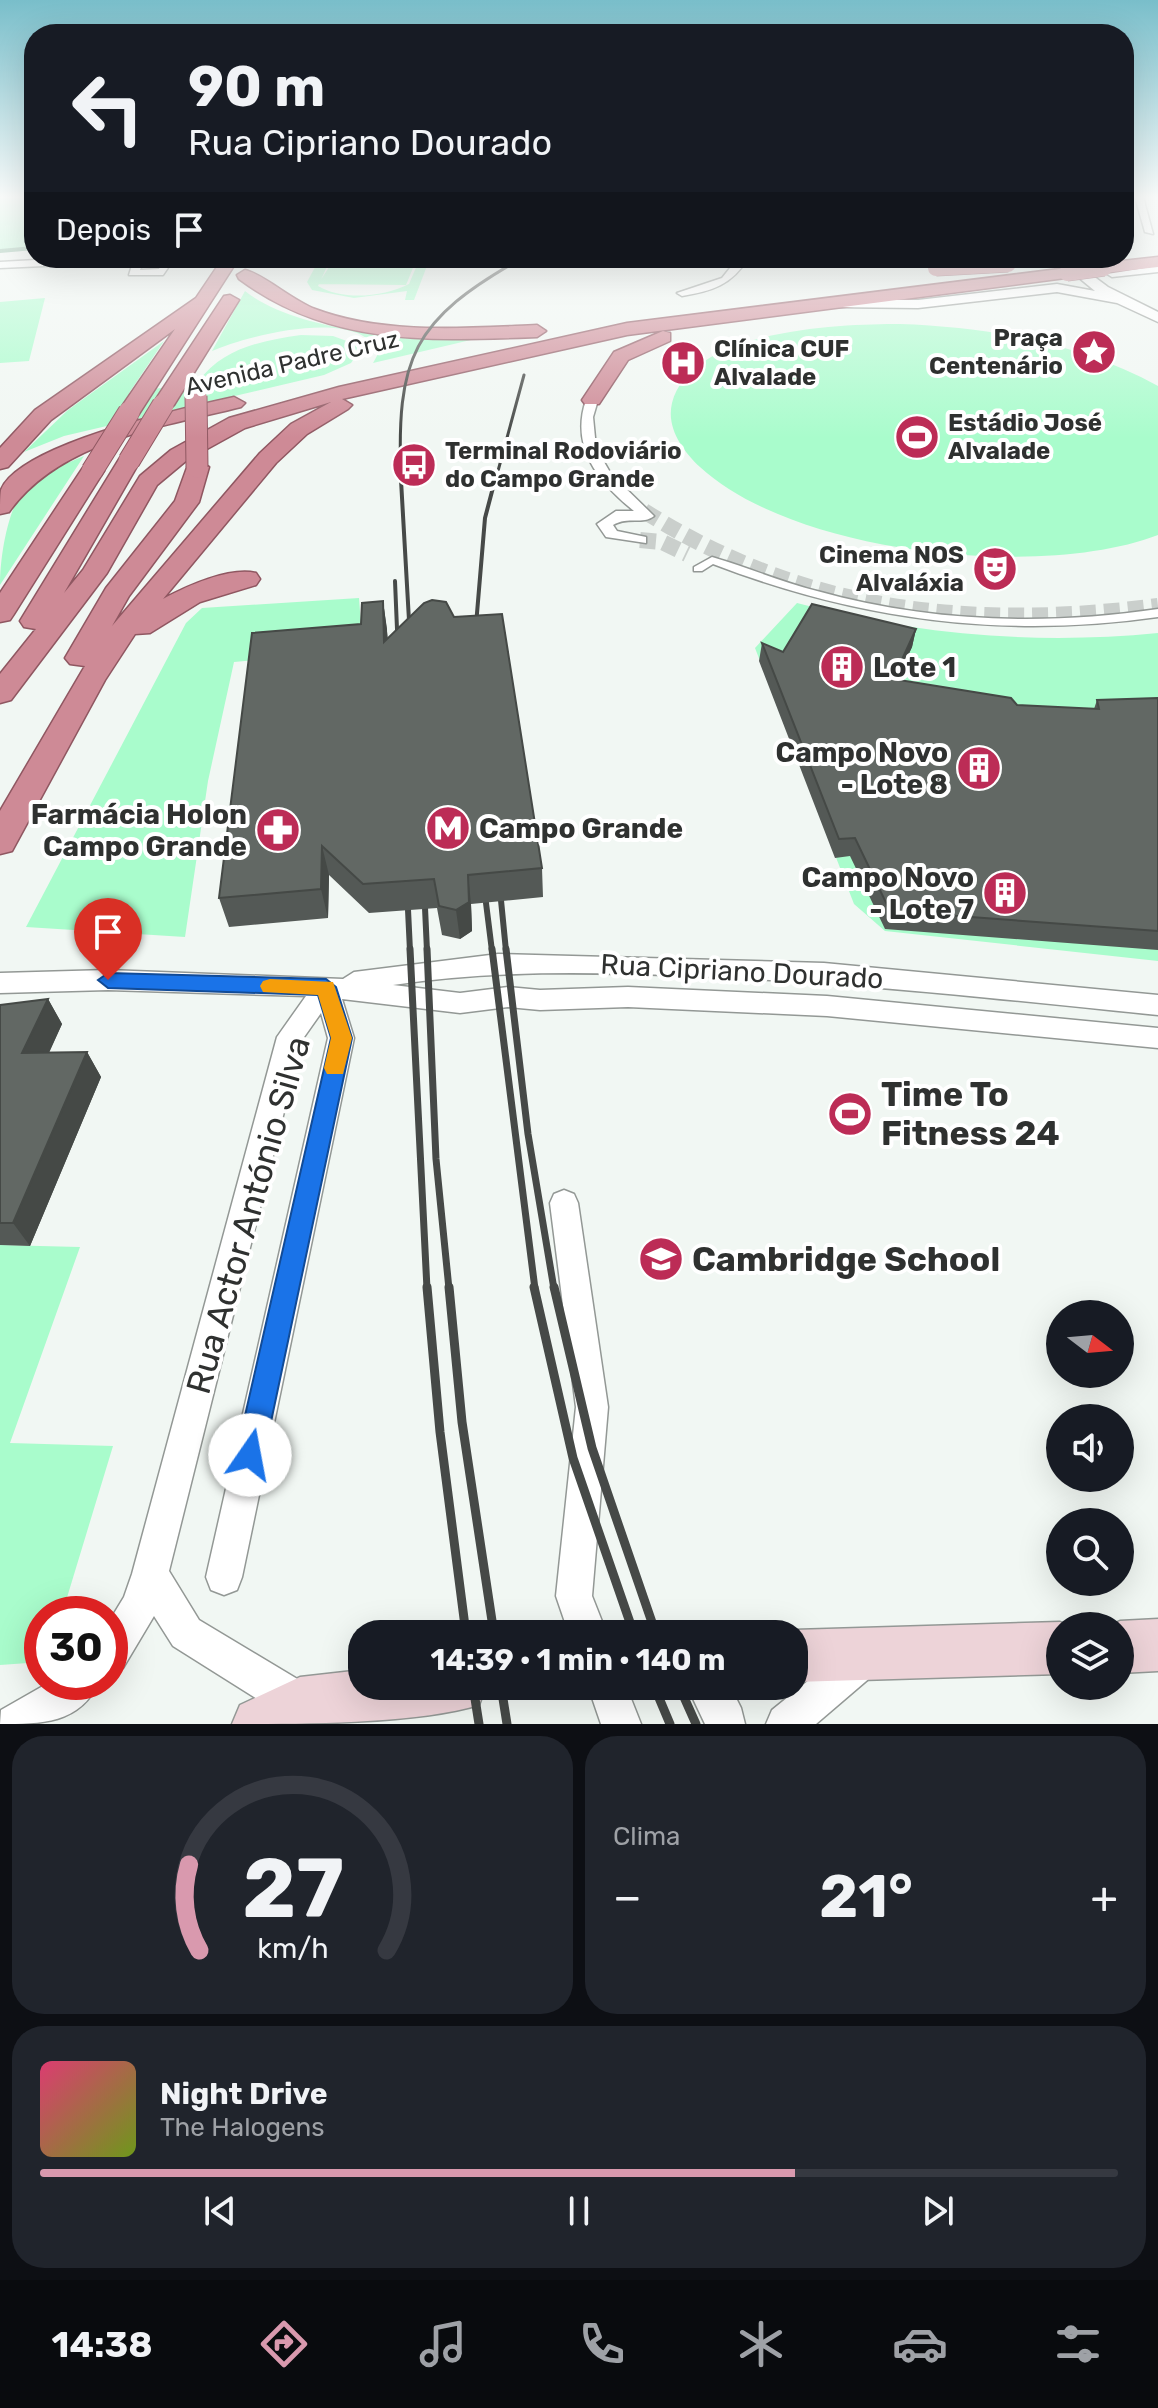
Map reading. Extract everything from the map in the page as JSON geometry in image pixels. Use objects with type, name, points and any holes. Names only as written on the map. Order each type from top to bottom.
[{"type":"highway","points":[[0,614],[217,277]]},
{"type":"highway","points":[[0,677],[244,277]]},
{"type":"highway","points":[[248,277],[261,290],[286,303],[358,325],[477,334],[542,330]]},
{"type":"highway","points":[[782,298],[921,277]]},
{"type":"highway","name":"Avenida Padre Cruz","points":[[413,377],[571,340],[632,322],[782,298],[968,277]]},
{"type":"highway","name":"Avenida Padre Cruz","points":[[111,436],[172,417],[542,330],[585,323],[742,314],[824,292],[992,285],[1026,277]]},
{"type":"highway","points":[[0,462],[43,415],[200,302]]},
{"type":"highway","points":[[592,400],[611,367],[631,349],[742,314]]},
{"type":"highway","points":[[44,761],[64,690],[88,642],[116,594],[187,502],[197,467],[195,359]]},
{"type":"highway","points":[[0,842],[101,663],[131,619],[243,486],[288,438],[312,420],[337,406],[413,377]]},
{"type":"highway","points":[[0,694],[94,573],[148,481],[170,461],[207,437],[269,412],[413,377]]},
{"type":"highway","points":[[0,478],[69,446],[111,436]]},
{"type":"highway","points":[[0,507],[22,480],[111,436]]},
{"type":"highway","points":[[101,663],[173,602],[247,579],[209,567],[205,555],[237,516],[243,486]]},
{"type":"main road","points":[[1134,1646],[1158,1645]]},
{"type":"main road","points":[[808,1656],[1046,1648]]},
{"type":"main road","points":[[280,1713],[367,1700]]},
{"type":"street","points":[[682,293],[717,287],[729,277]]},
{"type":"street","points":[[1095,277],[1120,299]]},
{"type":"street","points":[[1098,277],[1158,315]]},
{"type":"street","points":[[824,292],[918,304],[1057,288],[1120,299],[1158,315]]},
{"type":"street","points":[[592,400],[585,421],[587,446],[612,483],[645,513],[621,514],[608,519],[605,527],[611,534],[640,540]]},
{"type":"street","points":[[698,569],[712,560],[765,580],[831,598],[950,617],[1053,622],[1158,613]]},
{"type":"street","name":"Rua Cipriano Dourado","points":[[326,987],[437,969],[498,963],[619,964],[824,972],[1158,1005]]},
{"type":"street","name":"Rua Cipriano Dourado","points":[[0,983],[108,980],[326,987],[460,1003],[508,997],[540,1000],[628,997],[827,1006],[1158,1038]]},
{"type":"street","name":"Rua Actor António Silva","points":[[128,1626],[140,1606],[150,1574],[290,1037],[326,987]]},
{"type":"street","name":"Rua Actor António Silva","points":[[224,1577],[341,1038],[326,987]]},
{"type":"street","points":[[564,1203],[592,1407],[574,1596],[583,1620]]},
{"type":"street","points":[[150,1574],[186,1633],[250,1672],[280,1713]]},
{"type":"street","points":[[786,1724],[870,1654]]},
{"type":"street","points":[[15,1724],[58,1700]]},
{"type":"street","points":[[612,1700],[621,1724]]},
{"type":"street","points":[[716,1700],[722,1708],[725,1724]]},
{"type":"green space","points":[[309,277],[322,277],[318,286],[328,291],[364,296],[388,292],[409,284],[412,277],[423,277],[414,300],[405,300],[407,291],[354,298],[312,290],[307,282]]},
{"type":"green space","points":[[322,277],[409,277],[406,285],[318,284]]},
{"type":"green space","points":[[245,291],[267,305],[323,324],[387,335],[475,339],[373,363],[378,354],[368,339],[350,331],[328,328],[275,332],[212,351]]},
{"type":"green space","points":[[45,298],[29,361],[0,363],[0,302]]},
{"type":"green space","name":"Estádio José Alvalade","points":[[900,324],[967,329],[1033,340],[1098,359],[1158,386],[1158,535],[1109,549],[1050,556],[986,556],[920,550],[855,539],[795,521],[742,497],[700,467],[677,438],[671,421],[672,403],[685,378],[707,359],[737,345],[807,329]]},
{"type":"green space","points":[[301,335],[333,336],[355,344],[359,352],[351,363],[324,375],[64,436],[24,452],[68,410],[164,341],[129,393],[198,382],[219,361],[244,348]]},
{"type":"green space","points":[[84,456],[0,585],[6,535],[18,498],[29,483]]},
{"type":"green space","points":[[359,598],[363,651],[234,662],[208,781],[185,937],[26,927],[186,623],[202,608]]},
{"type":"green space","points":[[797,603],[886,623],[976,634],[1067,638],[1158,633],[1158,961],[885,931],[854,904],[755,648]]},
{"type":"green space","points":[[0,1245],[80,1247],[10,1443],[113,1446],[67,1596],[24,1596],[24,1663],[0,1665]]},
{"type":"building","points":[[432,600],[446,602],[454,617],[502,614],[542,868],[468,875],[469,902],[456,910],[439,906],[434,879],[363,884],[322,846],[321,889],[219,898],[252,633],[361,624],[362,603],[383,601],[384,642],[424,603]]},
{"type":"building","points":[[812,604],[916,629],[893,679],[1011,698],[1017,705],[1099,709],[1097,700],[1158,698],[1158,931],[890,911],[855,838],[839,839],[762,643],[783,652]]},
{"type":"building","points":[[48,999],[22,1053],[87,1052],[13,1223],[0,1223],[0,1005]]},
{"type":"tunnel","points":[[644,511],[705,545],[766,572],[828,592],[892,606],[1022,616],[1158,606]]},
{"type":"tunnel","points":[[640,540],[662,542],[687,554]]},
{"type":"railway","points":[[401,482],[402,403],[418,346],[434,323],[489,277]]},
{"type":"railway","points":[[495,482],[524,375]]},
{"type":"railway","points":[[401,480],[410,638]]},
{"type":"railway","points":[[475,637],[485,518],[495,480]]},
{"type":"railway","points":[[395,581],[398,653]]},
{"type":"railway","points":[[483,879],[492,951]]},
{"type":"railway","points":[[499,880],[506,951]]},
{"type":"railway","points":[[424,886],[427,951]]},
{"type":"railway","points":[[407,889],[410,951]]},
{"type":"railway","points":[[410,949],[427,1289]]},
{"type":"railway","points":[[427,949],[436,1159],[449,1289]]},
{"type":"railway","points":[[492,949],[535,1289]]},
{"type":"railway","points":[[506,949],[528,1134],[554,1289]]},
{"type":"railway","points":[[427,1287],[440,1432],[464,1620]]},
{"type":"railway","points":[[449,1287],[462,1422],[492,1620]]},
{"type":"railway","points":[[534,1287],[573,1458],[629,1620]]},
{"type":"railway","points":[[554,1287],[592,1448],[651,1620]]},
{"type":"railway","points":[[475,1700],[479,1724]]},
{"type":"railway","points":[[503,1700],[507,1724]]},
{"type":"railway","points":[[660,1700],[670,1724]]},
{"type":"railway","points":[[685,1700],[696,1724]]},
{"type":"slow traffic","points":[[270,986],[326,987],[341,1038],[335,1068]]},
{"type":"place","name":"Praça Centenário","points":[[1094,352]]},
{"type":"place","name":"Clínica CUF Alvalade","points":[[683,363]]},
{"type":"place","name":"Estádio José Alvalade","points":[[917,437]]},
{"type":"place","name":"Terminal Rodoviário do Campo Grande","points":[[414,465]]},
{"type":"place","name":"Cinema NOS Alvaláxia","points":[[995,569]]},
{"type":"place","name":"Lote 1","points":[[842,667]]},
{"type":"place","name":"Campo Novo - Lote 8","points":[[979,768]]},
{"type":"place","name":"Campo Grande","points":[[448,828]]},
{"type":"place","name":"Farmácia Holon Campo Grande","points":[[278,830]]},
{"type":"place","name":"Campo Novo - Lote 7","points":[[1005,893]]},
{"type":"place","name":"Time To Fitness 24","points":[[850,1114]]},
{"type":"place","name":"Cambridge School","points":[[661,1259]]},
{"type":"route","points":[[108,980],[326,987],[341,1038],[250,1455]]}]
